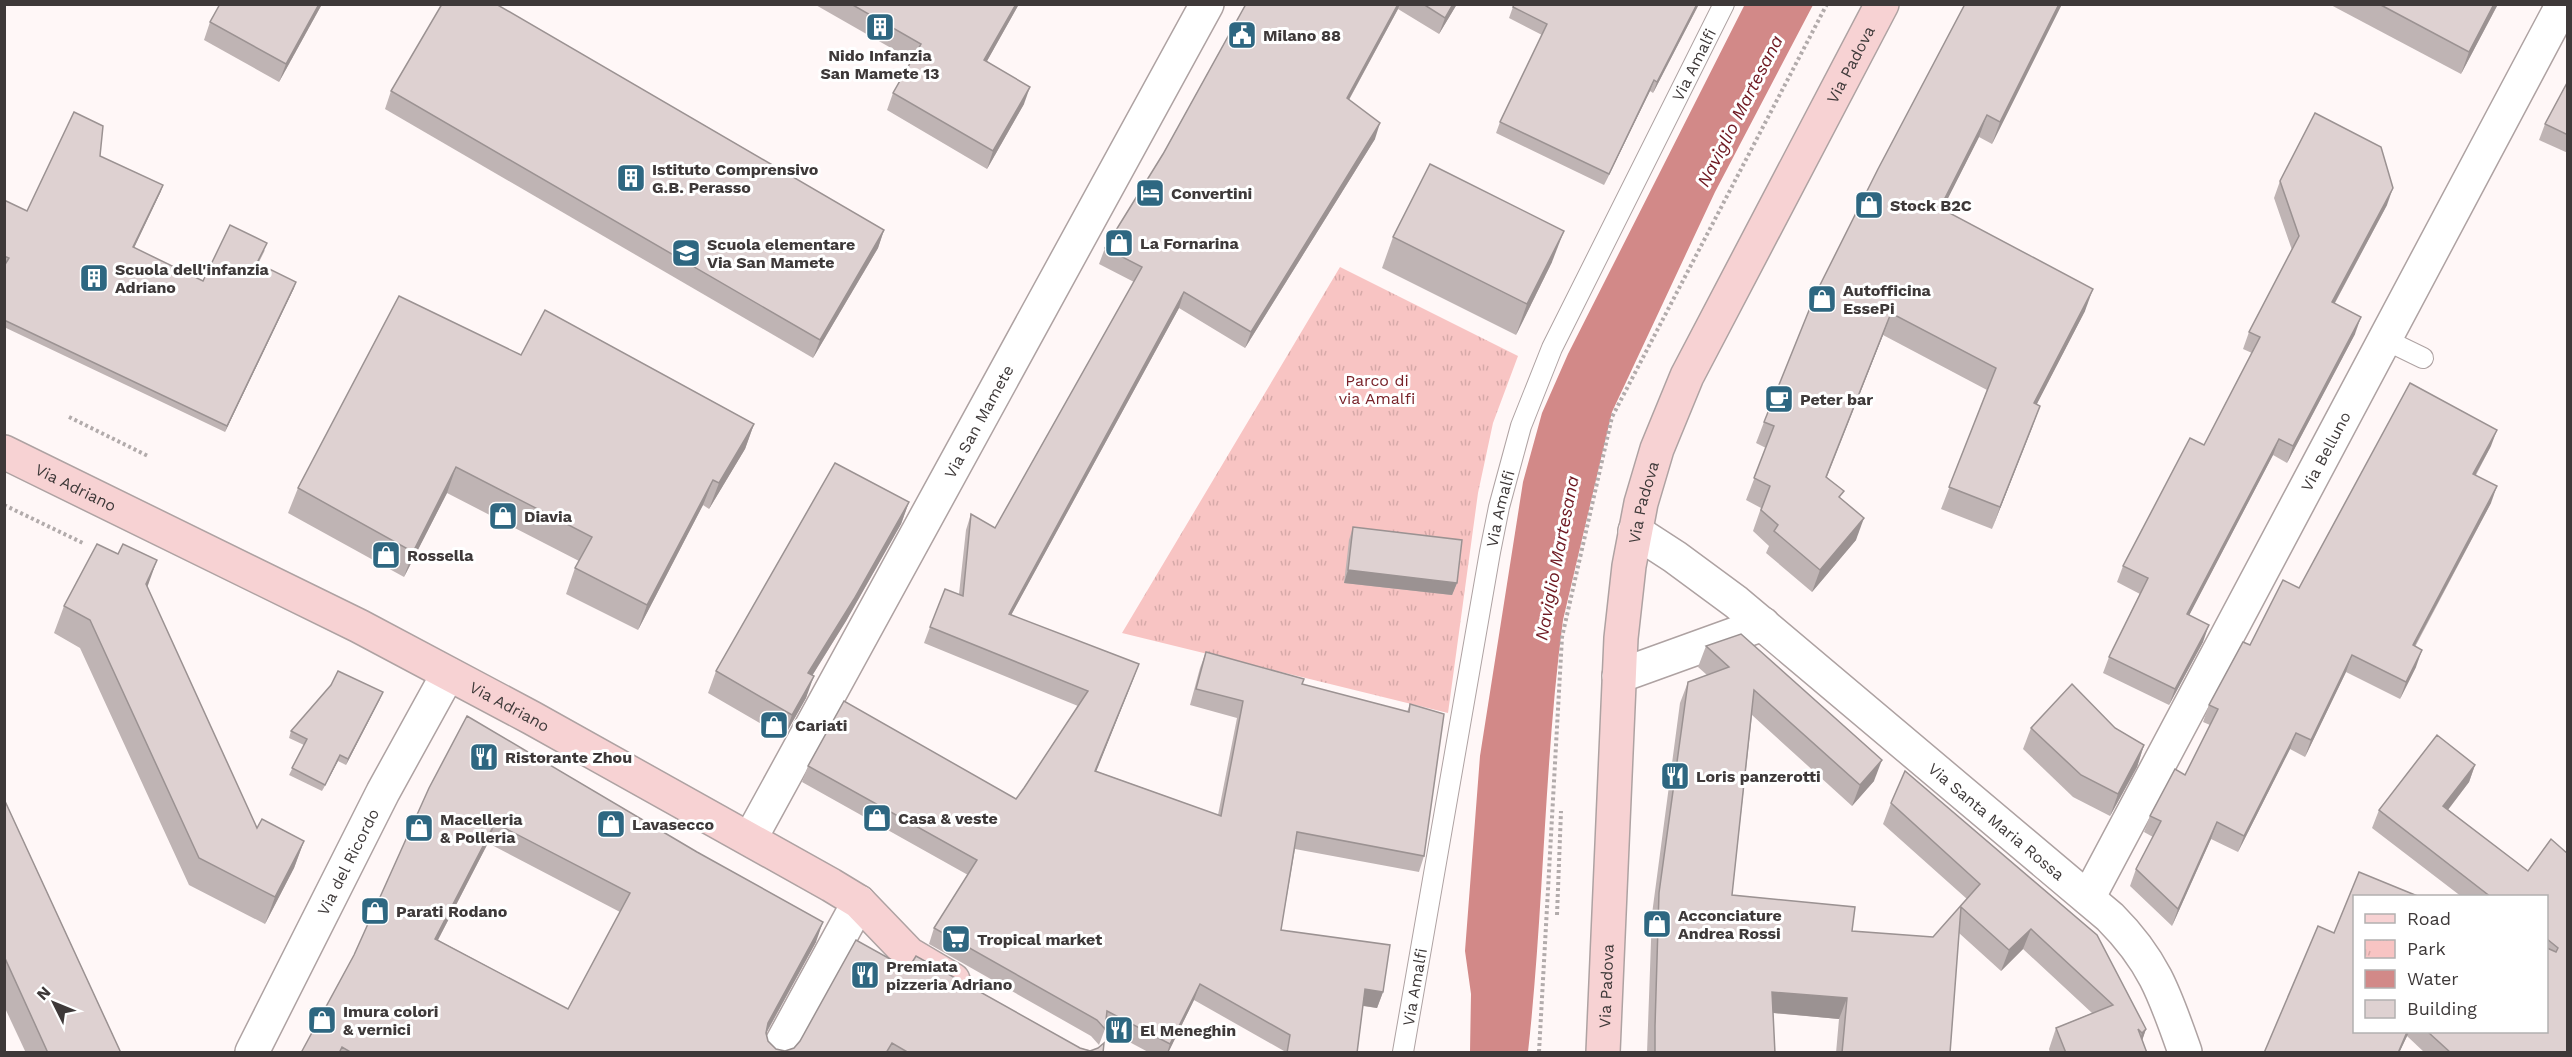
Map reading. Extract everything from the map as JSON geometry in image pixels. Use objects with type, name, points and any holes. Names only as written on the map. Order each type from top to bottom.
[{"type":"street","name":"Via San Mamete","points":[[750,839],[1207,4]]},
{"type":"street","name":"Via Padova","points":[[1603,1053],[1619,676],[1624,600],[1635,531],[1657,449],[1687,376],[1882,4]]},
{"type":"street","name":"Via Belluno","points":[[2088,898],[2564,4]]},
{"type":"street","name":"Via Adriano","points":[[4,452],[359,626],[750,839],[859,902],[909,954],[979,995]]},
{"type":"street","name":"Via Santa Maria Rossa","points":[[1635,531],[1716,586],[1763,624],[2088,898],[2125,932],[2148,963],[2164,995],[2185,1053]]},
{"type":"street","points":[[1619,676],[1763,624]]},
{"type":"street","name":"Via del Ricordo","points":[[252,1053],[383,792],[448,674]]},
{"type":"street","points":[[777,1053],[859,902]]},
{"type":"lane","name":"Via Amalfi","points":[[1403,1053],[1498,507],[1521,426],[1566,320],[1724,4]]},
{"type":"lane","points":[[2386,340],[2423,358]]},
{"type":"path","points":[[69,417],[148,456]]},
{"type":"path","points":[[4,505],[85,544]]},
{"type":"path","points":[[1557,915],[1561,811]]},
{"type":"green space","name":"Parco di via Amalfi","points":[[1340,267],[1518,356],[1493,423],[1478,493],[1448,713],[1122,633]]},
{"type":"water","name":"Naviglio Martesana","points":[[1745,4],[1813,5],[1715,192],[1612,412],[1563,620],[1552,728],[1538,944],[1528,1052],[1470,1052],[1471,994],[1465,951],[1480,756],[1523,482],[1542,413],[1568,354]]},
{"type":"building","points":[[220,4],[319,4],[286,64],[210,22]]},
{"type":"building","name":"Istituto Comprensivo G.B. Perasso","points":[[442,4],[496,4],[884,230],[820,340],[391,91]]},
{"type":"building","points":[[851,4],[1016,4],[984,60],[1030,87],[993,151],[893,93],[921,44]]},
{"type":"building","points":[[1246,4],[1398,4],[1347,98],[1380,123],[1251,332],[1184,292],[1009,614],[1139,664],[1095,771],[1221,816],[1243,701],[1196,689],[1206,652],[1304,679],[1302,684],[1409,712],[1410,704],[1444,714],[1424,856],[1297,832],[1281,930],[1390,945],[1383,992],[1365,989],[1357,1053],[1287,1053],[1290,1035],[1200,984],[1170,1044],[1107,1011],[1105,1029],[1097,1020],[934,928],[977,860],[808,766],[844,701],[1016,799],[1088,691],[930,627],[945,589],[963,596],[971,514],[995,528],[1142,267],[1105,248],[1163,154]]},
{"type":"building","points":[[1423,4],[1453,4],[1445,18]]},
{"type":"building","points":[[1514,4],[1697,4],[1657,82],[1654,80],[1609,174],[1500,122],[1547,24],[1513,7]]},
{"type":"building","points":[[1965,4],[2059,4],[2000,122],[1987,115],[1940,208],[2093,289],[2034,403],[2040,406],[2000,507],[1949,487],[1996,368],[1891,313],[1826,477],[1844,491],[1839,497],[1864,518],[1820,570],[1774,531],[1778,525],[1761,510],[1770,486],[1754,478],[1774,426],[1764,422],[1816,293]]},
{"type":"building","points":[[2379,4],[2494,4],[2469,52]]},
{"type":"building","points":[[2568,81],[2568,135],[2545,124]]},
{"type":"building","name":"Scuola dell'infanzia Adriano","points":[[74,112],[103,126],[100,156],[163,185],[133,247],[203,281],[230,225],[267,243],[257,263],[296,282],[227,426],[4,320],[4,266],[9,258],[4,256],[4,200],[27,211]]},
{"type":"building","points":[[2315,113],[2381,147],[2393,188],[2332,302],[2361,317],[2293,446],[2279,439],[2187,614],[2209,625],[2175,689],[2109,657],[2148,578],[2123,566],[2190,438],[2204,445],[2260,337],[2249,332],[2299,236],[2280,181]]},
{"type":"building","points":[[1430,164],[1564,231],[1527,304],[1393,237]]},
{"type":"building","points":[[399,296],[521,355],[545,310],[754,424],[719,483],[713,480],[647,605],[575,568],[592,537],[456,467],[413,552],[298,488]]},
{"type":"building","points":[[2410,383],[2497,430],[2473,474],[2497,486],[2413,645],[2422,650],[2406,682],[2352,655],[2311,740],[2296,733],[2244,836],[2217,822],[2178,909],[2136,869],[2161,821],[2150,816],[2175,769],[2185,775],[2218,709],[2209,705],[2243,642],[2250,645],[2283,580],[2299,588]]},
{"type":"building","points":[[835,463],[909,502],[854,599],[808,673],[814,676],[792,715],[716,671]]},
{"type":"building","points":[[1353,527],[1462,540],[1457,583],[1348,570]]},
{"type":"building","points":[[97,544],[118,554],[123,544],[157,560],[146,584],[257,828],[262,819],[304,841],[275,897],[199,858],[90,620],[64,606]]},
{"type":"building","points":[[1741,634],[1882,760],[1860,785],[1754,690],[1732,895],[1855,907],[1852,931],[1933,937],[1980,884],[1891,803],[1905,771],[2097,935],[2146,1029],[2142,1033],[2138,1029],[2147,1053],[2066,1053],[2056,1028],[2113,1005],[2031,929],[2009,950],[1961,907],[1950,1053],[1842,1053],[1847,998],[1772,992],[1775,1053],[1655,1053],[1659,893],[1688,682],[1729,667],[1706,646]]},
{"type":"building","points":[[338,671],[383,692],[348,759],[340,755],[325,785],[292,768],[307,739],[291,731],[331,685]]},
{"type":"building","points":[[2072,684],[2115,728],[2144,745],[2118,794],[2081,775],[2031,728]]},
{"type":"building","points":[[467,716],[697,852],[823,922],[768,1023],[766,1033],[768,1041],[776,1049],[785,1051],[794,1048],[800,1041],[856,940],[908,969],[916,956],[1080,1048],[1090,1051],[1104,1043],[1103,1053],[909,1053],[892,1043],[886,1053],[352,1053],[342,1047],[339,1053],[304,1053],[302,1051],[354,955],[429,788]],"holes":[[[495,823],[630,893],[568,1009],[435,939]]]},
{"type":"building","points":[[2437,735],[2475,765],[2443,806],[2528,871],[2551,839],[2568,854],[2568,1053],[2451,1053],[2429,1033],[2548,1033],[2548,948],[2556,952],[2558,948],[2548,940],[2548,895],[2488,895],[2379,810]]},
{"type":"building","points":[[4,799],[121,1053],[48,1053],[4,956]]},
{"type":"building","points":[[2359,872],[2415,895],[2353,895],[2353,1033],[2407,1033],[2398,1053],[2264,1053],[2318,926],[2334,933]]},
{"type":"place","name":"Nido Infanzia San Mamete 13","points":[[880,27]]},
{"type":"place","name":"Milano 88","points":[[1242,35]]},
{"type":"place","name":"Istituto Comprensivo G.B. Perasso","points":[[631,178]]},
{"type":"place","name":"Convertini","points":[[1150,193]]},
{"type":"place","name":"Stock B2C","points":[[1869,205]]},
{"type":"place","name":"La Fornarina","points":[[1119,243]]},
{"type":"place","name":"Scuola elementare Via San Mamete","points":[[686,253]]},
{"type":"place","name":"Scuola dell'infanzia Adriano","points":[[94,278]]},
{"type":"place","name":"Autofficina EssePi","points":[[1822,299]]},
{"type":"place","name":"Peter bar","points":[[1779,399]]},
{"type":"place","name":"Diavia","points":[[503,516]]},
{"type":"place","name":"Rossella","points":[[386,555]]},
{"type":"place","name":"Cariati","points":[[774,725]]},
{"type":"place","name":"Ristorante Zhou","points":[[484,757]]},
{"type":"place","name":"Loris panzerotti","points":[[1675,776]]},
{"type":"place","name":"Casa & veste","points":[[877,818]]},
{"type":"place","name":"Lavasecco","points":[[611,824]]},
{"type":"place","name":"Macelleria & Polleria","points":[[419,828]]},
{"type":"place","name":"Parati Rodano","points":[[375,911]]},
{"type":"place","name":"Acconciature Andrea Rossi","points":[[1657,924]]},
{"type":"place","name":"Tropical market","points":[[956,939]]},
{"type":"place","name":"Premiata pizzeria Adriano","points":[[865,975]]},
{"type":"place","name":"Imura colori & vernici","points":[[322,1020]]},
{"type":"place","name":"El Meneghin","points":[[1119,1030]]}]
